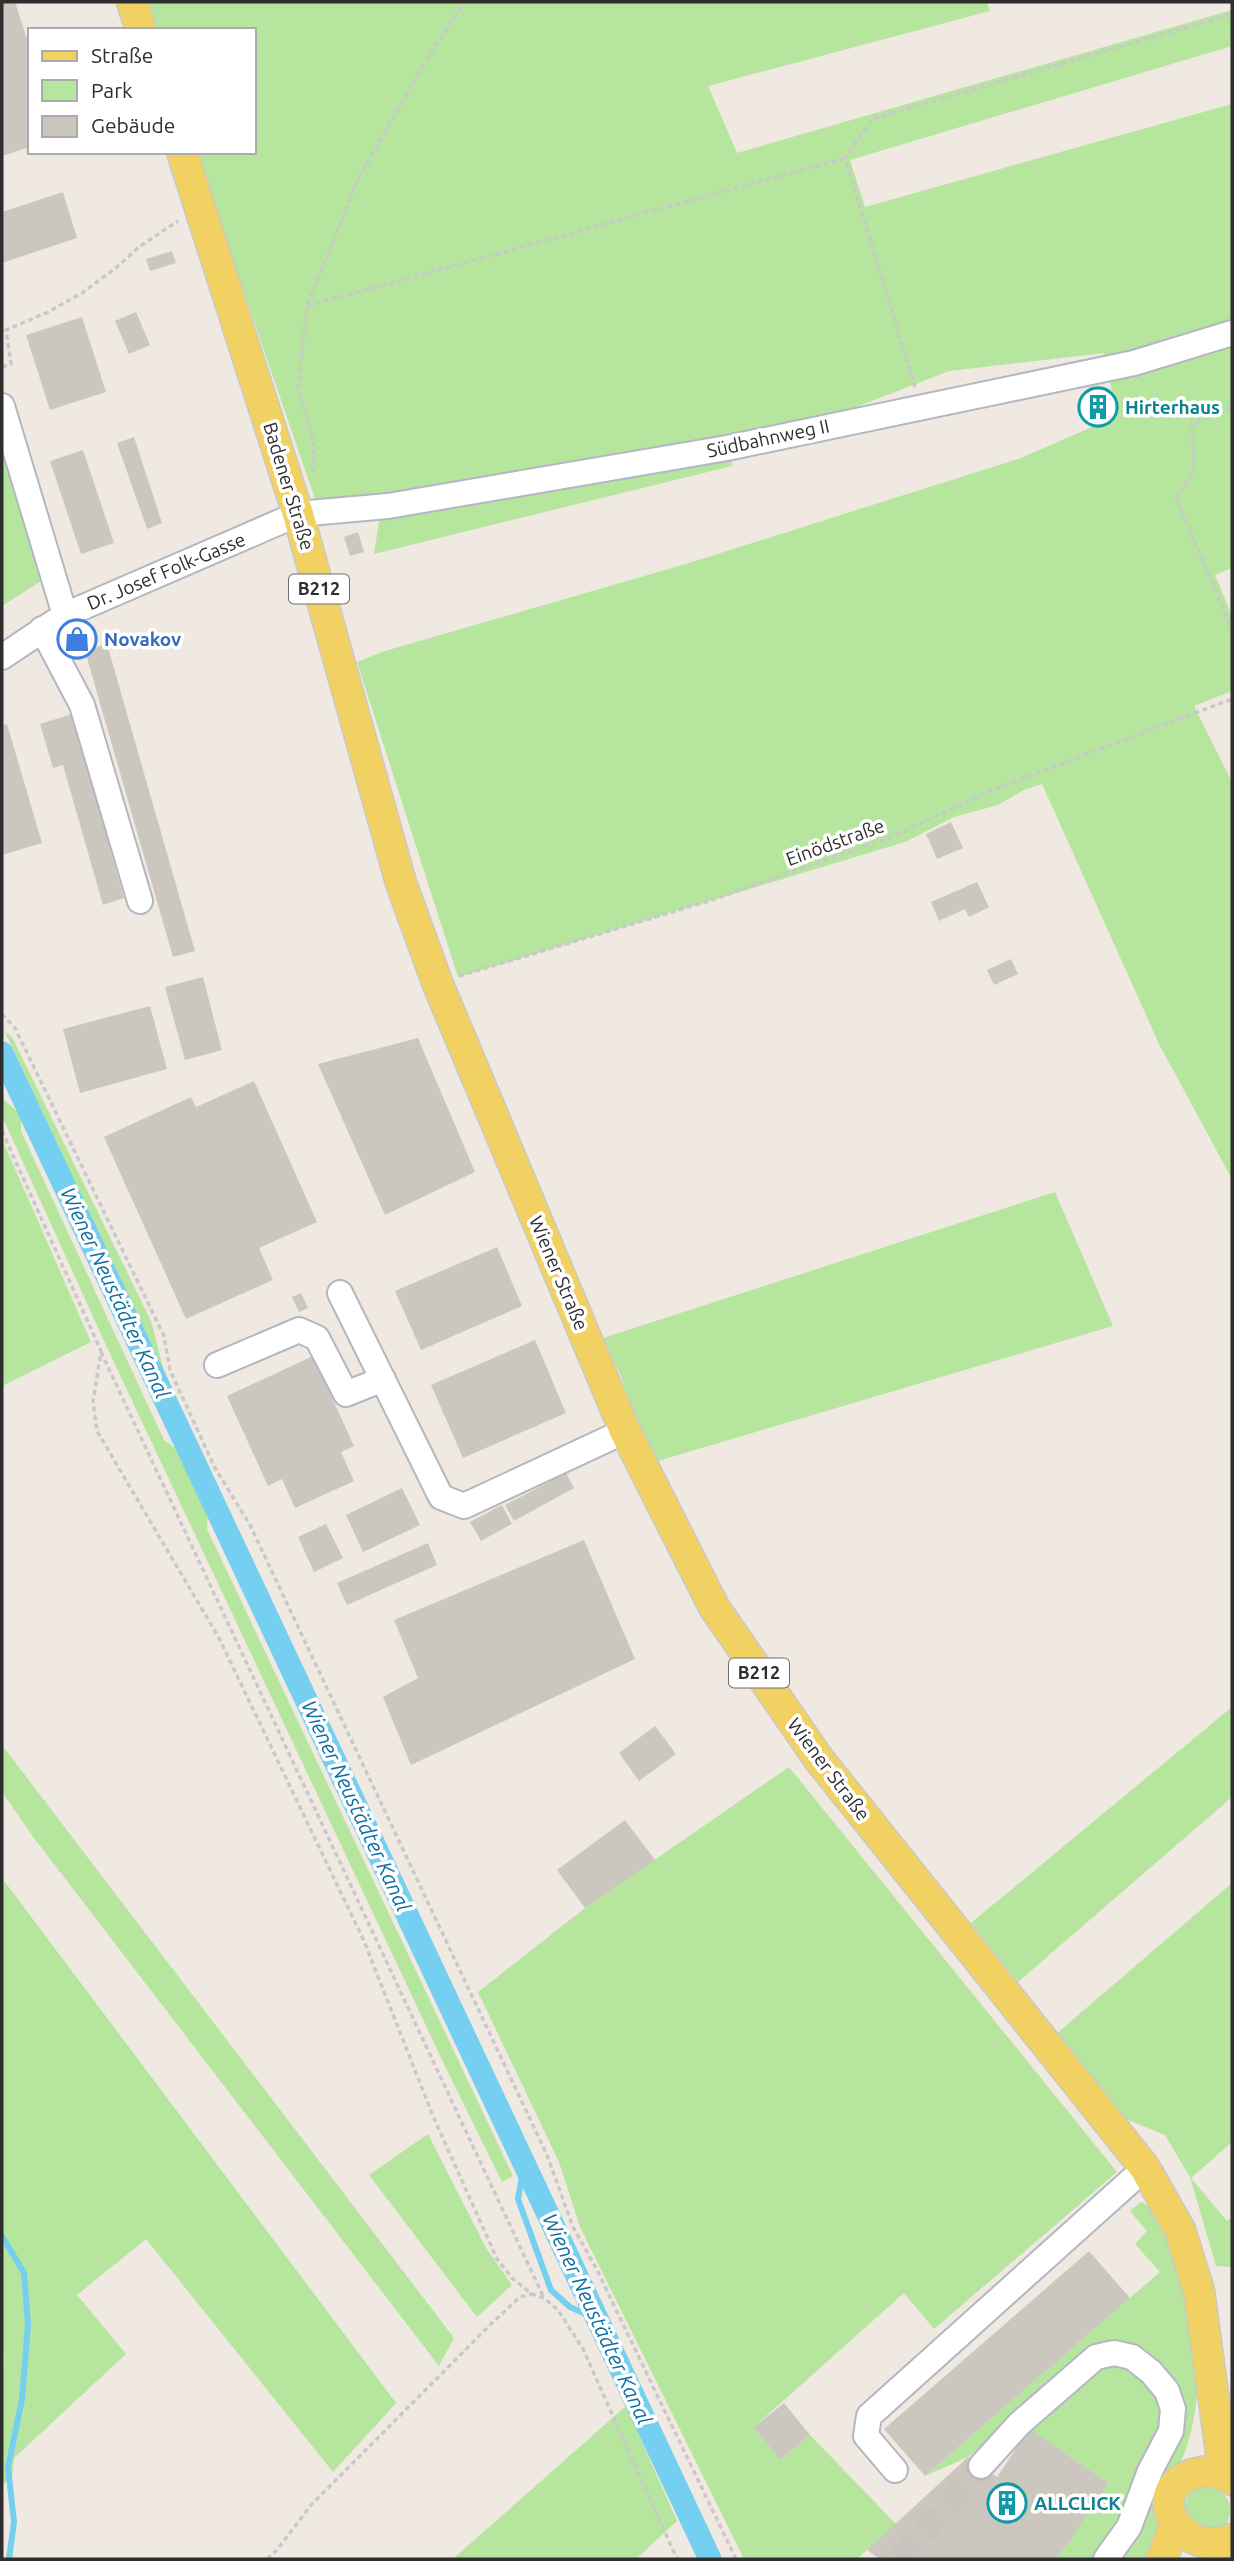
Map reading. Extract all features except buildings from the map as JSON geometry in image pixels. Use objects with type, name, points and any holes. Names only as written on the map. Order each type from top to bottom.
[{"type":"main road","points":[[132,2],[140,28]]},
{"type":"main road","name":"Badener Straße","points":[[183,154],[298,513],[401,883],[437,982]]},
{"type":"main road","name":"Wiener Straße","points":[[437,982],[625,1431],[714,1607],[818,1758],[1145,2168],[1180,2230],[1199,2291],[1213,2402],[1228,2477],[1206,2470],[1189,2475],[1179,2483],[1171,2493],[1168,2505],[1168,2518],[1173,2530],[1162,2559]]},
{"type":"main road","name":"Wiener Straße","points":[[1189,2475],[1213,2402]]},
{"type":"main road","points":[[1173,2530],[1183,2542],[1215,2549]]},
{"type":"street","name":"Südbahnweg II","points":[[298,513],[388,506],[727,448],[1134,363],[1232,333]]},
{"type":"street","points":[[2,406],[65,615]]},
{"type":"street","name":"Dr. Josef Folk-Gasse","points":[[2,657],[65,615],[298,513]]},
{"type":"street","points":[[42,629],[82,705],[140,901]]},
{"type":"street","points":[[340,1293],[441,1497],[464,1506],[625,1431]]},
{"type":"street","points":[[217,1365],[299,1330],[317,1338],[346,1394],[383,1379]]},
{"type":"street","points":[[895,2470],[866,2436],[869,2416],[1145,2168]]},
{"type":"street","points":[[981,2466],[1019,2424],[1096,2357],[1114,2353],[1132,2357],[1142,2364],[1167,2391],[1173,2409],[1171,2431],[1150,2472],[1129,2527],[1106,2559]]},
{"type":"path","points":[[313,476],[314,444],[298,387],[307,306],[359,177],[430,54],[465,2]]},
{"type":"path","points":[[307,306],[845,158],[872,119],[1232,14]]},
{"type":"path","points":[[845,158],[921,406]]},
{"type":"path","points":[[2,367],[11,364],[6,330],[48,312],[82,293],[139,247],[200,208]]},
{"type":"path","points":[[1232,408],[1192,424],[1194,472],[1176,498],[1232,630]]},
{"type":"path","name":"Einödstraße","points":[[437,982],[709,901],[894,836],[987,793],[1232,699]]},
{"type":"path","points":[[2,1014],[15,1028],[158,1323],[164,1336],[170,1370],[215,1468],[250,1525],[547,2155],[573,2227],[596,2269],[736,2559]]},
{"type":"path","points":[[2,1131],[100,1350],[544,2298],[558,2311],[583,2349],[677,2559]]},
{"type":"path","points":[[100,1350],[93,1402],[97,1431],[219,1638],[364,1941],[433,2116],[497,2259],[513,2279],[532,2294],[544,2298]]},
{"type":"path","points":[[267,2559],[311,2505],[490,2325],[520,2297],[532,2294]]},
{"type":"green space","points":[[144,2],[987,2],[990,11],[708,86],[737,153],[1232,10],[1232,46],[850,160],[865,207],[1232,104],[1232,568],[1215,575],[1232,616],[1232,691],[1194,706],[1232,782],[1232,1179],[1160,1046],[1042,784],[1024,790],[998,805],[954,817],[905,842],[458,977],[357,662],[385,651],[689,563],[1021,458],[1117,416],[1104,353],[949,371],[732,455],[732,466],[374,554],[380,515],[315,499],[197,154],[256,154],[256,28],[153,28]]},
{"type":"green space","points":[[2,453],[46,578],[2,606]]},
{"type":"green space","points":[[5,1032],[12,1037],[151,1321],[164,1371]]},
{"type":"green space","points":[[2,1095],[21,1115],[21,1131],[164,1440],[185,1455],[208,1503],[207,1529],[513,2176],[502,2182],[104,1341],[2,1116]]},
{"type":"green space","points":[[2,1139],[91,1342],[2,1386]]},
{"type":"green space","points":[[1055,1192],[1113,1326],[651,1463],[621,1376],[603,1338]]},
{"type":"green space","points":[[1232,1707],[1232,1797],[1018,1982],[971,1923]]},
{"type":"green space","points":[[2,1745],[454,2338],[439,2366],[34,1838],[2,1792]]},
{"type":"green space","points":[[789,1767],[1117,2172],[934,2329],[904,2293],[754,2427],[780,2460],[810,2435],[896,2524],[857,2559],[744,2559],[580,2227],[559,2162],[478,1992],[585,1908]]},
{"type":"green space","points":[[2,1878],[396,2403],[333,2472],[146,2239],[77,2295],[126,2354],[14,2458],[12,2477],[2,2485]]},
{"type":"green space","points":[[1232,1883],[1232,2142],[1191,2178],[1227,2221],[1232,2217],[1232,2267],[1216,2266],[1190,2177],[1165,2135],[1123,2118],[1056,2034]]},
{"type":"green space","points":[[428,2134],[486,2248],[512,2285],[477,2317],[369,2175]]},
{"type":"green space","points":[[1141,2202],[1154,2211],[1163,2224],[1182,2279],[1194,2330],[1197,2383],[1190,2434],[1182,2459],[1166,2486],[1149,2559],[1117,2559],[1181,2397],[1093,2350],[968,2457],[925,2476],[1160,2272],[1135,2244],[1147,2231],[1130,2211]]},
{"type":"green space","points":[[1116,2363],[1140,2376],[1151,2388],[1165,2412],[1121,2522],[1095,2559],[1057,2559],[1109,2483],[1029,2429],[1100,2365]]},
{"type":"green space","points":[[626,2406],[677,2521],[636,2559],[453,2559]]},
{"type":"green space","points":[[1207,2486],[1227,2498],[1230,2510],[1223,2533],[1186,2527],[1183,2502],[1194,2490]]},
{"type":"waterway","name":"Wiener Neustädter Kanal","points":[[2,1053],[710,2559]]},
{"type":"waterway","points":[[524,2165],[518,2199],[551,2290],[570,2307],[597,2319]]},
{"type":"waterway","points":[[2,2236],[24,2273],[28,2324],[22,2399],[8,2467],[14,2522],[9,2559]]},
{"type":"tunnel","points":[[899,2559],[981,2466]]},
{"type":"place","name":"Hirterhaus","points":[[1098,407]]},
{"type":"place","name":"Novakov","points":[[77,639]]},
{"type":"place","name":"ALLCLICK","points":[[1007,2503]]}]
